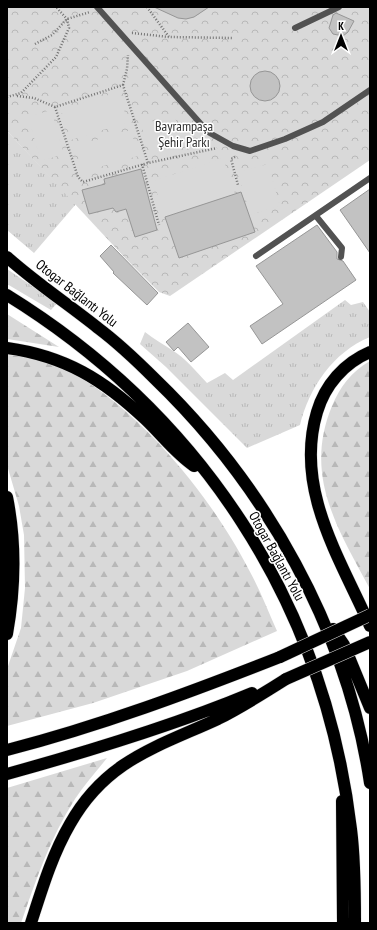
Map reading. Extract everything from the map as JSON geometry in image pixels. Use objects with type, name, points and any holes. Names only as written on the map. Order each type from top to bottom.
[{"type":"highway","name":"Otogar Bağlantı Yolu","points":[[7,257],[100,330],[156,379],[201,428],[238,472],[265,511],[317,606],[334,645],[354,708],[367,761],[370,783]]},
{"type":"highway","name":"Otogar Bağlantı Yolu","points":[[7,295],[66,335],[132,388],[169,428],[209,476],[242,521],[264,558],[296,623],[321,687],[338,751],[352,830],[355,923]]},
{"type":"highway","points":[[7,348],[36,352],[60,360],[94,378],[129,405],[188,462],[209,476]]},
{"type":"highway","points":[[370,352],[345,368],[332,382],[320,402],[313,425],[310,462],[314,493],[324,525],[370,626]]},
{"type":"highway","points":[[7,497],[12,530],[14,578],[7,634]]},
{"type":"highway","points":[[317,606],[344,645],[370,708]]},
{"type":"highway","points":[[7,750],[110,719],[198,689],[280,657],[370,615]]},
{"type":"highway","points":[[7,774],[189,718],[286,679],[370,642]]},
{"type":"highway","points":[[31,923],[47,875],[70,823],[83,804],[103,782],[117,769],[138,755],[175,736],[236,710],[286,679]]},
{"type":"highway","points":[[343,923],[341,809],[344,782]]},
{"type":"lane","points":[[295,28],[339,7]]},
{"type":"lane","points":[[98,8],[208,132],[233,146],[250,151],[323,122],[370,90]]},
{"type":"lane","points":[[256,256],[370,178]]},
{"type":"lane","points":[[316,216],[342,248],[341,257]]},
{"type":"path","points":[[17,96],[56,57],[69,28],[67,19],[56,7]]},
{"type":"path","points":[[147,7],[169,37]]},
{"type":"path","points":[[35,44],[52,35],[67,19],[98,8]]},
{"type":"path","points":[[118,32],[169,37],[233,38]]},
{"type":"path","points":[[7,97],[17,96],[34,98],[55,107],[123,86],[148,163]]},
{"type":"path","points":[[55,107],[78,177],[82,182],[142,164],[215,148],[233,146]]},
{"type":"path","points":[[238,185],[230,159],[250,151]]},
{"type":"path","points":[[142,164],[159,225]]},
{"type":"green space","name":"Bayrampaşa Şehir Parkı","points":[[7,7],[370,7],[370,160],[170,296],[159,292],[126,259],[7,131]]},
{"type":"green space","points":[[118,92],[128,122],[71,140],[61,110]]},
{"type":"green space","points":[[51,110],[64,154],[41,161],[28,117]]},
{"type":"green space","points":[[174,114],[184,145],[151,155],[141,125]]},
{"type":"green space","points":[[131,130],[138,156],[82,172],[75,146]]},
{"type":"green space","points":[[7,131],[76,204],[34,253],[7,230]]},
{"type":"green space","points":[[223,158],[235,194],[165,217],[153,181]]},
{"type":"green space","points":[[268,164],[280,206],[250,215],[238,172]]},
{"type":"green space","points":[[7,269],[57,303],[51,310],[7,284]]},
{"type":"green space","points":[[345,300],[351,305],[363,302],[370,312],[370,337],[345,352],[324,373],[316,385],[304,411],[300,425],[247,448],[166,367],[140,344],[145,332],[177,353],[207,383],[225,373],[233,380]]},
{"type":"green space","points":[[7,314],[59,347],[7,339]]},
{"type":"green space","points":[[7,355],[37,359],[66,369],[93,386],[120,406],[146,430],[171,456],[215,513],[253,578],[277,631],[187,671],[93,703],[7,726],[7,669],[21,628],[25,588],[24,535],[19,506],[7,465]]},
{"type":"green space","points":[[370,361],[370,589],[336,523],[328,501],[323,479],[321,456],[324,432],[335,399],[347,380],[363,365]]},
{"type":"green space","points":[[107,758],[79,794],[58,829],[44,860],[21,923],[7,923],[7,788]]},
{"type":"building","points":[[154,7],[209,7],[194,17],[186,19],[178,18]]},
{"type":"building","points":[[336,13],[354,21],[348,32],[343,36],[333,34],[329,28],[333,15]]},
{"type":"building","points":[[265,71],[276,75],[280,86],[276,97],[265,101],[254,97],[250,86],[254,75]]},
{"type":"building","points":[[141,169],[157,230],[135,237],[126,209],[116,212],[113,208],[89,214],[82,190],[105,184],[104,179]]},
{"type":"building","points":[[370,189],[370,253],[340,210]]},
{"type":"building","points":[[241,192],[255,232],[179,258],[165,217]]},
{"type":"building","points":[[317,225],[337,252],[337,259],[343,261],[356,280],[262,344],[250,326],[283,304],[256,266]]},
{"type":"building","points":[[111,245],[158,293],[147,305],[113,273],[114,272],[100,256]]},
{"type":"building","points":[[188,323],[209,347],[191,362],[178,347],[174,351],[166,342]]}]
